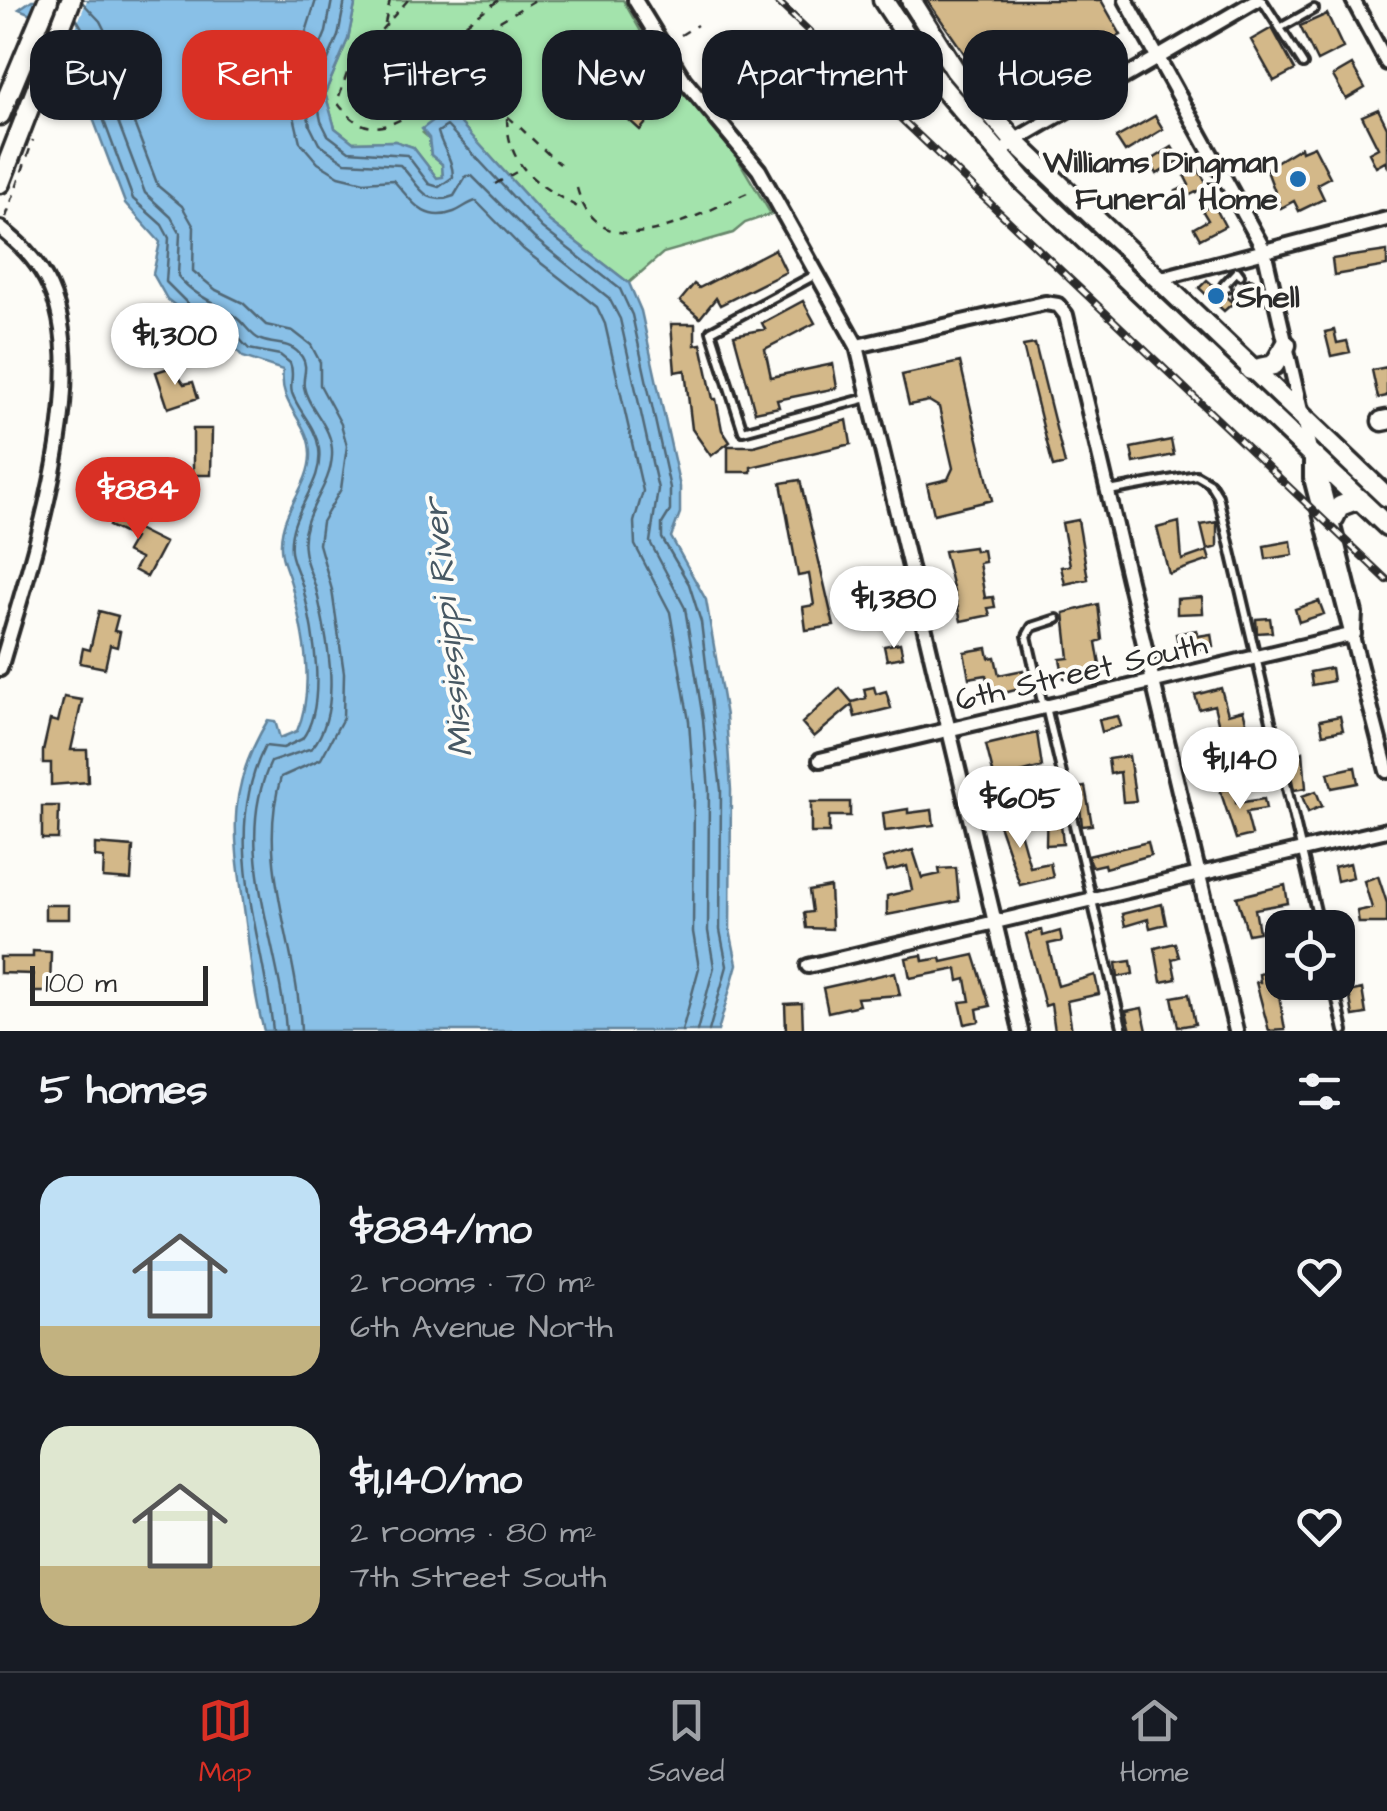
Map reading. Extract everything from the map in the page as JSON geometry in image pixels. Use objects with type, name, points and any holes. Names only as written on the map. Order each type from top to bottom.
[{"type":"main road","points":[[0,116],[48,0]]},
{"type":"main road","points":[[0,184],[71,0]]},
{"type":"main road","points":[[884,0],[936,80],[1000,155],[1387,526]]},
{"type":"main road","points":[[911,0],[955,70],[1014,141],[1387,497]]},
{"type":"main road","points":[[0,99],[11,83]]},
{"type":"main road","points":[[1250,370],[1274,366],[1286,345]]},
{"type":"main road","points":[[1334,518],[1340,506],[1358,499]]},
{"type":"street","points":[[635,0],[684,80],[760,170],[857,346],[1021,1031]]},
{"type":"street","points":[[1126,0],[1264,250],[1312,454],[1325,478],[1355,613],[1354,634]]},
{"type":"street","points":[[1353,0],[1387,62]]},
{"type":"street","points":[[1000,155],[1014,141],[1253,1]]},
{"type":"street","points":[[1158,279],[1387,219]]},
{"type":"street","points":[[0,228],[28,250],[48,282],[60,318],[63,408],[54,480],[0,669]]},
{"type":"street","points":[[857,346],[1045,303],[1058,305],[1066,315],[1236,1031]]},
{"type":"street","points":[[1312,454],[1311,478],[1387,772]]},
{"type":"street","name":"6th Street South","points":[[820,760],[1354,634]]},
{"type":"street","points":[[808,966],[1387,830]]},
{"type":"lane","points":[[1253,1],[1280,28],[1303,64]]},
{"type":"lane","points":[[1280,28],[1314,9]]},
{"type":"lane","points":[[1222,262],[1233,280]]},
{"type":"lane","points":[[816,274],[711,331],[743,431],[867,398]]},
{"type":"lane","points":[[1237,298],[1241,302],[1247,289],[1261,299],[1275,296]]},
{"type":"lane","points":[[1107,492],[1196,475],[1210,483],[1218,496],[1316,910]]},
{"type":"lane","points":[[1057,619],[1032,627],[1027,636],[1123,1031]]},
{"type":"lane","points":[[1337,1000],[1344,1031]]},
{"type":"path","points":[[385,26],[390,0]]},
{"type":"path","points":[[382,30],[408,0]]},
{"type":"path","points":[[456,30],[499,0]]},
{"type":"path","points":[[485,30],[535,0]]},
{"type":"path","points":[[682,34],[697,25]]},
{"type":"path","points":[[347,74],[337,102],[347,117]]},
{"type":"path","points":[[349,120],[367,128],[398,120]]},
{"type":"path","points":[[507,120],[507,140],[521,169],[602,226],[636,237],[752,191]]},
{"type":"path","points":[[509,120],[560,164]]},
{"type":"path","points":[[495,184],[521,169]]},
{"type":"path","points":[[577,188],[583,210]]},
{"type":"green space","points":[[356,0],[623,0],[640,30],[542,30],[542,120],[682,120],[682,88],[702,113],[702,120],[707,120],[738,159],[771,214],[745,223],[733,233],[663,253],[629,283],[549,221],[458,120],[522,120],[522,30],[350,30]]},
{"type":"green space","points":[[347,41],[347,120],[445,120],[423,133],[429,138],[431,155],[442,164],[443,177],[437,178],[413,147],[395,141],[353,142],[335,128],[327,88]]},
{"type":"water","name":"Mississippi River","points":[[32,0],[356,0],[347,41],[327,88],[327,30],[182,30],[182,120],[327,120],[327,100],[335,128],[353,142],[395,141],[413,147],[437,178],[443,177],[442,164],[431,155],[429,138],[422,129],[434,120],[458,120],[549,221],[629,283],[641,311],[680,487],[680,513],[671,537],[706,600],[726,716],[731,790],[730,930],[737,964],[718,1031],[264,1031],[239,874],[236,824],[243,774],[268,720],[275,721],[280,738],[297,731],[303,714],[307,678],[303,641],[281,543],[286,519],[309,467],[309,444],[285,395],[283,370],[243,357],[222,334],[198,324],[167,299],[153,274],[160,242],[125,203],[94,121],[162,120],[162,30],[56,30],[45,20],[19,9]]},
{"type":"pier","points":[[37,0],[87,0],[75,30],[50,30],[31,20]]},
{"type":"building","points":[[927,0],[1101,0],[1118,30],[963,30],[963,52]]},
{"type":"building","points":[[1327,14],[1343,48],[1317,61],[1300,26]]},
{"type":"building","points":[[1272,28],[1295,70],[1274,81],[1251,40]]},
{"type":"building","points":[[1352,65],[1365,88],[1346,99],[1333,76]]},
{"type":"building","points":[[1378,109],[1387,127],[1387,165],[1385,162],[1376,167],[1369,153],[1378,148],[1362,116]]},
{"type":"building","points":[[1155,116],[1163,129],[1125,152],[1116,138]]},
{"type":"building","points":[[629,120],[648,120],[640,130]]},
{"type":"building","name":"Williams Dingman Funeral Home","points":[[1314,146],[1330,177],[1317,184],[1324,199],[1299,211],[1294,201],[1281,208],[1266,168],[1301,147],[1302,151]]},
{"type":"building","points":[[1172,147],[1180,160],[1157,174],[1150,161]]},
{"type":"building","points":[[1198,169],[1208,186],[1180,200],[1176,191],[1189,185],[1185,177]]},
{"type":"building","points":[[1214,205],[1225,226],[1200,239],[1194,228],[1208,220],[1202,210]]},
{"type":"building","points":[[775,249],[786,272],[720,305],[716,298],[700,318],[680,301],[694,284],[699,288]]},
{"type":"building","points":[[1387,251],[1387,266],[1334,275],[1332,259]]},
{"type":"building","name":"Shell","points":[[1207,280],[1233,303],[1224,311],[1199,288]]},
{"type":"building","points":[[803,301],[815,323],[765,349],[771,377],[833,364],[837,388],[777,400],[779,407],[755,412],[734,335],[765,329],[762,323]]},
{"type":"building","points":[[671,324],[695,324],[695,345],[701,344],[722,430],[730,442],[711,456],[692,429],[685,370],[675,372]]},
{"type":"building","points":[[1334,330],[1337,343],[1347,341],[1350,352],[1331,356],[1325,332]]},
{"type":"building","points":[[1035,344],[1065,464],[1053,467],[1023,346]]},
{"type":"building","points":[[960,362],[992,500],[934,514],[927,484],[948,479],[953,468],[939,407],[929,401],[909,405],[902,375]]},
{"type":"building","points":[[172,367],[184,384],[193,382],[198,398],[168,408],[156,372]]},
{"type":"building","points":[[1387,367],[1387,396],[1378,398],[1372,370]]},
{"type":"building","points":[[847,420],[851,444],[751,467],[751,472],[728,472],[728,446],[754,446]]},
{"type":"building","points":[[193,429],[212,429],[211,475],[193,475]]},
{"type":"building","points":[[1171,440],[1174,455],[1134,463],[1131,448]]},
{"type":"building","points":[[800,480],[834,626],[806,630],[803,607],[814,605],[809,574],[798,576],[781,483]]},
{"type":"building","points":[[118,509],[141,520],[137,529],[165,543],[147,577],[134,570],[140,559],[126,552],[134,538],[109,526]]},
{"type":"building","points":[[1078,520],[1088,579],[1065,584],[1061,567],[1070,565],[1062,523]]},
{"type":"building","points":[[1179,522],[1182,560],[1207,551],[1210,560],[1169,574],[1157,528]]},
{"type":"building","points":[[1217,522],[1217,547],[1207,550],[1201,525]]},
{"type":"building","points":[[1291,541],[1293,555],[1266,559],[1264,546]]},
{"type":"building","points":[[974,547],[975,551],[983,550],[985,562],[979,563],[985,598],[993,597],[995,607],[988,608],[990,615],[961,621],[944,551]]},
{"type":"building","points":[[1202,597],[1203,613],[1177,614],[1177,599]]},
{"type":"building","points":[[1319,601],[1324,614],[1299,622],[1295,609]]},
{"type":"building","points":[[1098,604],[1102,640],[1096,642],[1101,671],[1064,678],[1060,659],[1069,658],[1064,613]]},
{"type":"building","points":[[99,611],[118,616],[114,631],[120,632],[117,647],[110,645],[105,668],[80,663],[83,648],[90,650]]},
{"type":"building","points":[[1270,618],[1272,632],[1257,633],[1256,619]]},
{"type":"building","points":[[1197,630],[1198,636],[1211,634],[1213,646],[1180,653],[1176,634]]},
{"type":"building","points":[[900,643],[903,657],[887,660],[884,646]]},
{"type":"building","points":[[987,648],[989,658],[995,657],[999,675],[1023,670],[1026,687],[990,697],[986,675],[969,678],[964,652]]},
{"type":"building","points":[[1331,668],[1333,681],[1312,685],[1310,672]]},
{"type":"building","points":[[874,687],[876,694],[886,691],[891,708],[855,717],[852,705],[814,737],[802,723],[840,688],[852,702],[866,698],[864,689]]},
{"type":"building","points":[[1221,688],[1228,714],[1243,710],[1249,732],[1258,730],[1262,746],[1214,762],[1211,745],[1223,743],[1214,705],[1199,709],[1195,695]]},
{"type":"building","points":[[64,697],[82,700],[71,750],[87,750],[88,782],[51,785],[51,763],[43,763],[43,751],[50,720],[58,722]]},
{"type":"building","points":[[1118,716],[1121,726],[1102,732],[1099,720]]},
{"type":"building","points":[[1340,716],[1343,730],[1323,734],[1320,720]]},
{"type":"building","points":[[1037,733],[1042,767],[995,780],[986,745]]},
{"type":"building","points":[[1303,752],[1306,788],[1294,790],[1287,757]]},
{"type":"building","points":[[1129,756],[1136,801],[1123,802],[1120,772],[1110,774],[1108,759]]},
{"type":"building","points":[[1355,767],[1358,783],[1332,788],[1328,773]]},
{"type":"building","points":[[1085,787],[1092,825],[1082,826],[1078,788]]},
{"type":"building","points":[[1234,788],[1236,803],[1264,799],[1266,809],[1246,812],[1252,835],[1236,839],[1220,790]]},
{"type":"building","points":[[1316,791],[1322,806],[1308,812],[1302,796]]},
{"type":"building","points":[[1047,794],[1058,794],[1063,844],[1046,845]]},
{"type":"building","points":[[811,802],[850,802],[850,816],[829,816],[829,833],[811,833]]},
{"type":"building","points":[[42,806],[59,806],[58,839],[42,839]]},
{"type":"building","points":[[908,809],[908,813],[932,810],[934,825],[885,831],[883,813]]},
{"type":"building","points":[[1014,810],[1030,867],[1050,863],[1053,877],[1020,885],[995,813]]},
{"type":"building","points":[[1148,842],[1151,855],[1105,868],[1104,864],[1091,867],[1088,856]]},
{"type":"building","points":[[95,844],[133,847],[131,880],[103,878],[104,858],[95,857]]},
{"type":"building","points":[[913,850],[922,878],[940,874],[939,869],[956,868],[959,901],[887,915],[887,896],[912,890],[907,866],[887,871],[883,858]]},
{"type":"building","points":[[1350,863],[1353,877],[1337,881],[1334,867]]},
{"type":"building","points":[[1378,876],[1387,903],[1387,923],[1359,923],[1357,911],[1372,908],[1364,881]]},
{"type":"building","points":[[1285,885],[1288,903],[1255,909],[1259,932],[1248,934],[1237,897]]},
{"type":"building","points":[[830,887],[832,929],[806,928],[804,913],[812,912],[809,891]]},
{"type":"building","points":[[1162,904],[1166,924],[1150,928],[1148,919],[1125,926],[1122,914]]},
{"type":"building","points":[[45,905],[69,905],[69,919],[45,919]]},
{"type":"building","points":[[1042,930],[1043,936],[1060,931],[1062,941],[1048,944],[1058,986],[1095,975],[1099,994],[1067,1001],[1072,1031],[1055,1031],[1051,1004],[1045,1006],[1026,934]]},
{"type":"building","points":[[1175,943],[1179,957],[1172,959],[1176,979],[1161,982],[1155,948]]},
{"type":"building","points":[[33,951],[51,952],[50,992],[33,992],[33,974],[0,973],[0,957],[33,957]]},
{"type":"building","points":[[922,955],[923,961],[941,958],[942,962],[974,955],[990,1006],[977,1009],[979,1021],[965,1024],[960,1002],[970,1001],[966,979],[959,981],[957,969],[910,978],[906,958]]},
{"type":"building","points":[[1131,961],[1133,974],[1118,977],[1116,963]]},
{"type":"building","points":[[895,972],[900,995],[857,998],[859,1005],[828,1012],[823,988]]},
{"type":"building","points":[[1265,973],[1265,1000],[1280,1000],[1285,1030],[1269,1031],[1256,982],[1260,982],[1259,974]]},
{"type":"building","points":[[1362,989],[1366,1014],[1353,1016],[1350,1000],[1355,1000],[1355,991]]},
{"type":"building","points":[[1189,994],[1195,1024],[1178,1027],[1172,997]]},
{"type":"building","points":[[802,1003],[803,1031],[786,1031],[785,1004]]},
{"type":"building","points":[[1142,1008],[1147,1031],[1131,1031],[1126,1011]]},
{"type":"railway","points":[[776,0],[1387,580]]},
{"type":"place","name":"Williams Dingman Funeral Home","points":[[1298,179]]},
{"type":"place","name":"Shell","points":[[1216,296]]}]
